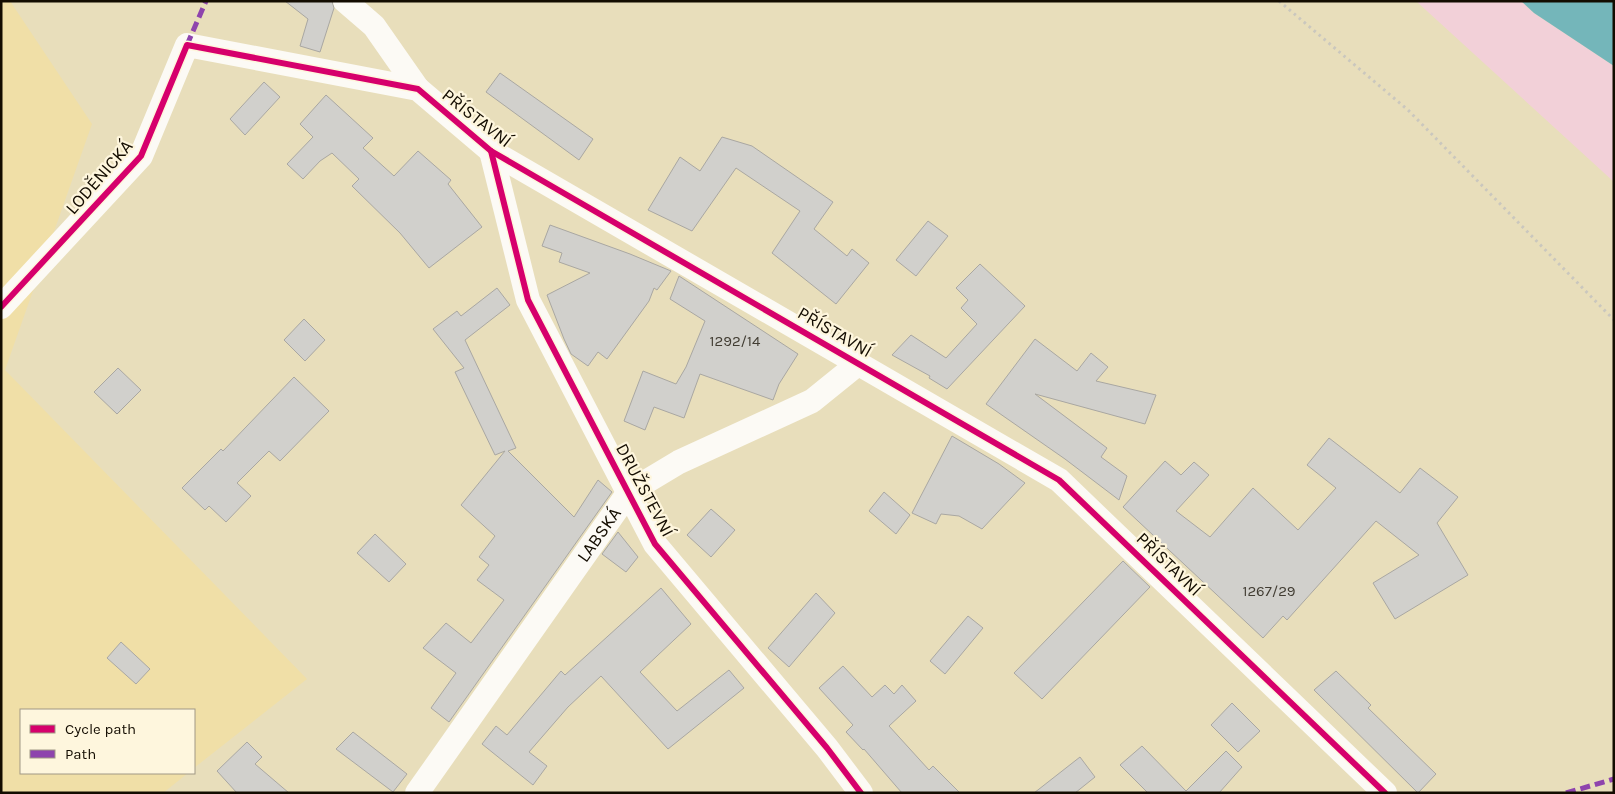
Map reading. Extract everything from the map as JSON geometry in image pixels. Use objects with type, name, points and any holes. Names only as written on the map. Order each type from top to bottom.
[{"type":"street","name":"PŘÍSTAVNÍ","points":[[345,1],[374,26],[418,89],[491,151],[1059,480],[1385,793]]},
{"type":"street","name":"PŘÍSTAVNÍ","points":[[187,45],[418,89]]},
{"type":"street","name":"LODĚNICKÁ","points":[[1,307],[141,156],[187,45]]},
{"type":"street","name":"DRUŽSTEVNÍ","points":[[491,151],[528,300],[630,492],[655,544],[827,748],[862,793]]},
{"type":"street","name":"LABSKÁ","points":[[417,793],[630,492],[679,462],[812,401],[859,363]]},
{"type":"path","points":[[1279,1],[1408,110],[1614,320]]},
{"type":"shaded area","points":[[1,1],[10,1],[92,124],[5,370],[307,679],[195,767],[195,709],[20,709],[20,774],[187,774],[163,793],[1,793]]},
{"type":"shaded area","points":[[1416,1],[1521,1],[1534,13],[1614,66],[1614,182]]},
{"type":"water","points":[[1521,1],[1614,1],[1614,66],[1534,13]]},
{"type":"building","points":[[285,1],[332,1],[334,8],[320,52],[300,46],[308,19]]},
{"type":"building","points":[[500,73],[593,139],[579,160],[486,92]]},
{"type":"building","points":[[264,82],[280,97],[245,135],[230,119]]},
{"type":"building","points":[[326,95],[373,138],[363,148],[394,176],[418,151],[451,180],[448,184],[482,227],[429,268],[400,233],[352,186],[359,179],[332,153],[320,161],[303,179],[287,164],[313,137],[300,124]]},
{"type":"building","points":[[722,137],[752,146],[833,202],[814,229],[847,256],[852,249],[869,263],[836,304],[772,253],[800,211],[736,168],[692,231],[648,210],[680,157],[700,171]]},
{"type":"building","points":[[928,221],[948,236],[916,276],[896,260]]},
{"type":"building","points":[[550,225],[671,271],[657,290],[654,288],[649,301],[607,359],[598,352],[588,366],[571,354],[547,295],[590,273],[559,262],[562,253],[542,246]]},
{"type":"building","points":[[980,264],[1025,306],[947,389],[929,378],[930,376],[892,355],[911,335],[946,358],[977,324],[961,308],[968,300],[956,288]]},
{"type":"building","points":[[679,276],[798,354],[779,384],[773,400],[700,374],[684,418],[654,407],[645,430],[624,421],[643,371],[676,384],[686,367],[705,321],[670,299]]},
{"type":"building","points":[[497,288],[510,305],[465,340],[516,448],[508,451],[574,517],[598,480],[612,492],[449,722],[431,708],[456,673],[423,648],[446,623],[471,643],[504,600],[477,580],[489,565],[479,557],[495,536],[461,505],[505,451],[495,455],[455,372],[464,368],[433,329],[457,311],[461,316]]},
{"type":"building","points":[[304,319],[325,340],[305,361],[284,340]]},
{"type":"building","points":[[1035,339],[1077,371],[1091,353],[1108,367],[1096,381],[1156,395],[1145,424],[1035,394],[1107,448],[1101,457],[1127,476],[1119,500],[1065,459],[986,404]]},
{"type":"building","points":[[118,368],[141,390],[117,414],[94,392]]},
{"type":"building","points":[[294,377],[329,411],[280,461],[269,451],[237,483],[251,496],[226,522],[209,506],[205,510],[182,488],[221,449],[223,451]]},
{"type":"building","points":[[952,436],[999,464],[1025,483],[982,529],[959,516],[941,514],[936,524],[912,513]]},
{"type":"building","points":[[1329,438],[1400,493],[1420,468],[1458,497],[1437,523],[1468,575],[1395,619],[1373,583],[1419,555],[1376,521],[1287,620],[1283,616],[1263,638],[1123,507],[1165,461],[1181,475],[1194,462],[1209,475],[1176,511],[1210,537],[1253,488],[1298,530],[1336,488],[1307,465]]},
{"type":"building","points":[[884,492],[910,515],[896,534],[869,511]]},
{"type":"building","points":[[711,509],[735,530],[711,557],[687,535]]},
{"type":"building","points":[[618,532],[638,557],[626,572],[602,554]]},
{"type":"building","points":[[375,534],[406,564],[389,582],[357,553]]},
{"type":"building","points":[[1123,561],[1150,587],[1042,699],[1014,673]]},
{"type":"building","points":[[661,588],[691,624],[640,672],[677,711],[729,670],[744,688],[668,749],[601,676],[568,707],[529,752],[547,766],[533,785],[482,744],[496,726],[507,735],[561,671],[565,675]]},
{"type":"building","points":[[816,593],[835,613],[789,667],[768,648]]},
{"type":"building","points":[[968,616],[983,628],[945,674],[930,661]]},
{"type":"building","points":[[121,642],[150,669],[136,684],[107,658]]},
{"type":"building","points":[[843,666],[872,697],[885,685],[894,694],[902,685],[916,701],[889,726],[929,770],[933,766],[960,793],[902,793],[864,749],[846,732],[853,725],[819,688]]},
{"type":"building","points":[[1336,671],[1371,705],[1368,708],[1436,774],[1418,793],[1314,690]]},
{"type":"building","points":[[1232,703],[1260,731],[1238,752],[1211,725]]},
{"type":"building","points":[[353,732],[407,774],[393,792],[336,749]]},
{"type":"building","points":[[247,742],[262,757],[255,764],[289,793],[237,793],[217,771]]},
{"type":"building","points":[[1142,746],[1186,791],[1226,751],[1242,767],[1219,793],[1148,793],[1120,765]]},
{"type":"building","points":[[1080,757],[1095,777],[1075,793],[1034,793]]},
{"type":"marked path","points":[[187,45],[206,1]]},
{"type":"marked path","points":[[1566,793],[1614,779]]},
{"type":"cycle path","points":[[1,307],[141,156],[187,45],[418,89],[491,151],[1059,480],[1385,793]]},
{"type":"cycle path","points":[[491,151],[528,300],[655,544],[827,748],[861,793]]}]
